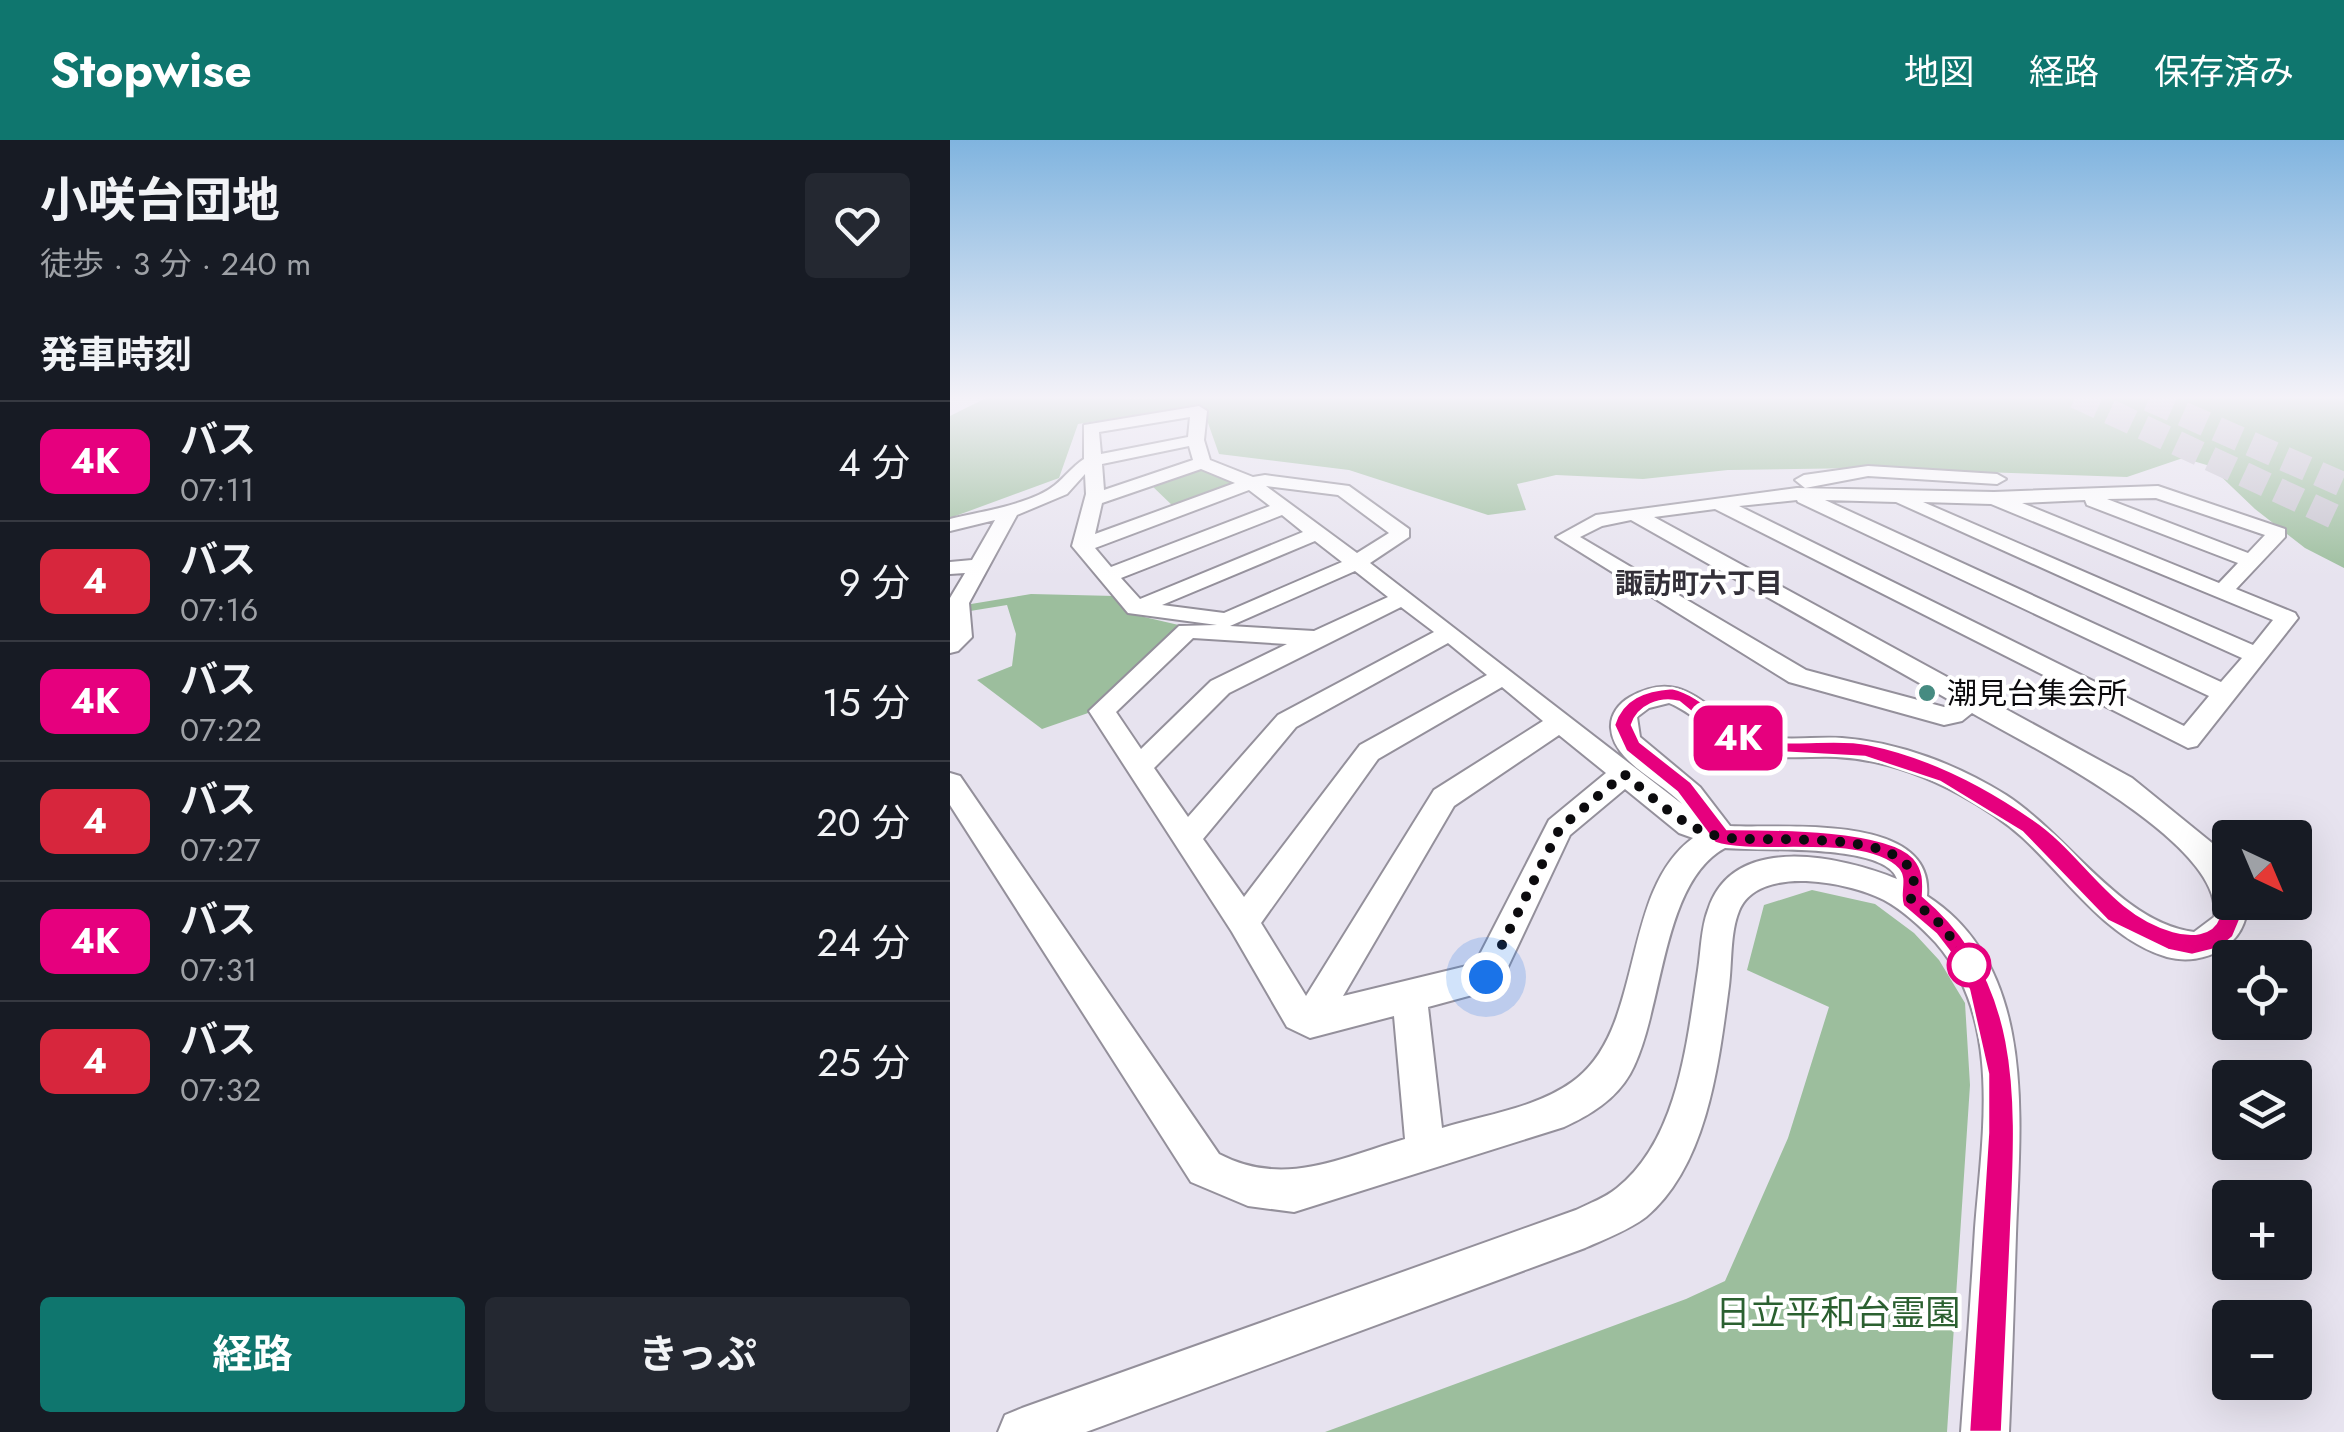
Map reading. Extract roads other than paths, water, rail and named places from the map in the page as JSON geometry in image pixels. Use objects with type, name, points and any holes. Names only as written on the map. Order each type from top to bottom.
[{"type":"street","points":[[1082,546],[1094,500],[1092,456]]},
{"type":"street","points":[[950,525],[1010,511],[1061,490],[1072,474],[1092,462],[1119,456]]},
{"type":"street","points":[[1200,456],[1202,463]]},
{"type":"street","points":[[1094,500],[1202,463],[1251,483],[1450,633],[1689,825],[1722,837],[1798,838],[1877,849],[1904,862],[1913,876],[1911,899]]},
{"type":"street","points":[[1802,494],[1804,480],[1868,471],[1975,480],[2077,478],[2093,496],[2251,561]]},
{"type":"street","points":[[1265,480],[1343,490],[1402,532],[1356,563],[1227,620],[1136,608],[1082,546],[1265,480]]},
{"type":"street","points":[[1972,700],[1953,715],[1944,716],[1811,682],[1566,537],[1596,521],[1634,514],[1802,494],[1994,498],[2166,493],[2278,533],[2222,592]]},
{"type":"street","points":[[1802,494],[2224,694]]},
{"type":"street","points":[[1894,496],[2256,655]]},
{"type":"street","points":[[1718,503],[2188,739],[2286,618],[1994,498]]},
{"type":"street","points":[[1106,576],[1282,508]]},
{"type":"street","points":[[950,646],[961,637],[954,604],[1010,511]]},
{"type":"street","points":[[1634,514],[2083,760],[2152,808],[2212,864]]},
{"type":"street","points":[[1136,608],[1316,533]]},
{"type":"street","points":[[950,568],[980,564]]},
{"type":"street","points":[[1141,765],[1220,687],[1403,598]]},
{"type":"street","points":[[1317,638],[1187,631],[1102,711],[1141,765],[1299,1014],[1310,1021],[1486,977],[1560,828],[1624,774]]},
{"type":"street","points":[[1187,838],[1287,722],[1450,633]]},
{"type":"street","points":[[1243,922],[1369,752],[1503,676]]},
{"type":"street","points":[[1722,837],[1684,787],[1626,736],[1623,725],[1627,712],[1638,703],[1652,696],[1685,697],[1729,734],[1747,742],[1788,748],[1866,750],[1947,777],[2029,826],[2116,914],[2168,940],[2192,945],[2212,941],[2225,930],[2229,920]]},
{"type":"street","points":[[1310,1021],[1444,798],[1560,722]]},
{"type":"street","points":[[950,783],[1205,1168],[1234,1185],[1294,1192],[1551,1114],[1582,1100],[1604,1082],[1618,1060],[1672,886],[1694,852],[1722,837]]},
{"type":"street","points":[[1022,1432],[1584,1226],[1631,1203],[1658,1176],[1692,1093],[1723,910],[1733,891],[1748,878],[1794,869],[1850,875],[1911,899],[1928,910],[1960,948],[1981,988],[2001,1074],[2002,1133],[1986,1432]]},
{"type":"street","points":[[1410,998],[1424,1152]]},
{"type":"tunnel","points":[[2205,456],[2344,521]]},
{"type":"tunnel","points":[[2279,456],[2344,485]]},
{"type":"place","name":"潮見台集会所","points":[[1927,693]]},
{"type":"district","name":"諏訪町六丁目","points":[[1699,583]]},
{"type":"park label","name":"日立平和台霊園","points":[[1838,1313]]}]
